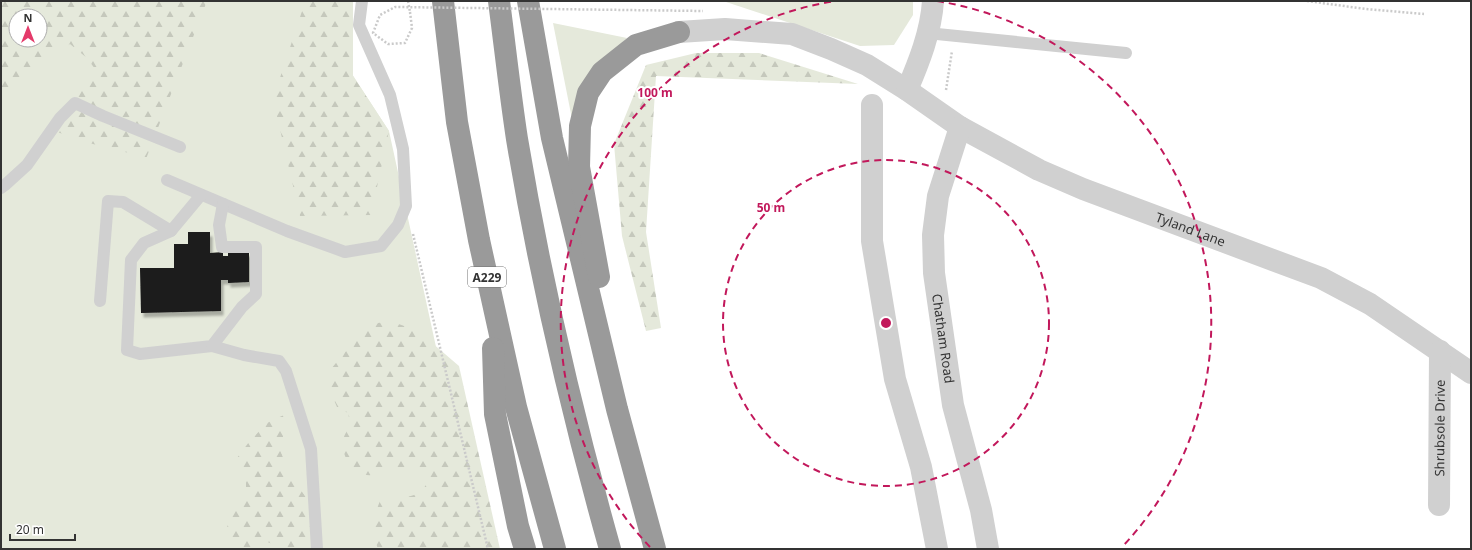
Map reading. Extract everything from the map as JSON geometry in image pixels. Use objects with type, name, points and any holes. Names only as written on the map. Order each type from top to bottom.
[{"type":"highway","name":"A229","points":[[443,1],[457,122],[490,293],[516,407],[555,549]]},
{"type":"highway","points":[[499,1],[517,138],[542,272],[560,359],[585,462],[610,549]]},
{"type":"highway","points":[[528,1],[552,138],[617,409],[655,549]]},
{"type":"highway","points":[[617,409],[608,324],[579,167],[580,126],[588,93],[602,72],[636,45],[679,32]]},
{"type":"highway","points":[[490,293],[495,414],[518,526],[525,549]]},
{"type":"street","points":[[907,90],[919,61],[927,34],[933,1]]},
{"type":"street","name":"Tyland Lane","points":[[679,32],[725,29],[792,34],[831,49],[867,65],[907,90],[960,127],[1039,170],[1083,189],[1321,278],[1370,304],[1471,372]]},
{"type":"street","points":[[872,105],[872,241],[895,378],[921,467],[937,549]]},
{"type":"street","name":"Chatham Road","points":[[960,127],[938,196],[933,235],[934,273],[953,405],[981,510],[988,549]]},
{"type":"street","name":"Shrubsole Drive","points":[[1439,505],[1440,351]]},
{"type":"lane","points":[[167,180],[287,231],[345,252],[381,246],[398,225],[406,206],[403,150],[390,96],[359,25],[362,1]]},
{"type":"lane","points":[[927,34],[1126,53]]},
{"type":"lane","points":[[1,188],[27,165],[60,118],[75,103],[180,147]]},
{"type":"lane","points":[[201,195],[171,231],[144,243],[132,260],[127,350],[140,354],[212,346],[244,355],[279,361],[286,371],[311,449],[317,549]]},
{"type":"lane","points":[[100,301],[103,199],[123,202],[171,231]]},
{"type":"lane","points":[[212,346],[242,307],[256,294],[256,247],[222,247],[219,225],[223,204]]},
{"type":"path","points":[[408,1],[410,12],[412,28],[405,43],[388,44],[373,33],[380,15],[395,7],[703,11]]},
{"type":"path","points":[[1307,1],[1366,9],[1424,14]]},
{"type":"path","points":[[406,206],[488,549]]},
{"type":"green space","points":[[1,1],[344,1],[341,57],[389,131],[480,549],[1,549]]},
{"type":"green space","points":[[4,1],[207,1],[144,164],[133,154],[93,144],[54,131],[50,117],[98,73],[87,58],[70,44],[52,55],[15,90],[1,100],[1,4]]},
{"type":"green space","points":[[304,1],[353,1],[353,76],[389,131],[371,215],[300,216],[273,99],[304,5]]},
{"type":"green space","points":[[723,1],[913,1],[913,15],[894,45],[860,46]]},
{"type":"green space","points":[[553,23],[627,38],[595,69],[573,124]]},
{"type":"green space","points":[[696,53],[759,53],[858,84],[656,76],[646,232],[661,328],[646,331],[622,236],[614,144],[646,65]]},
{"type":"green space","points":[[390,321],[410,328],[418,333],[459,366],[500,549],[378,549],[374,537],[374,525],[380,501],[414,495],[424,488],[427,482],[413,471],[402,468],[390,468],[372,475],[366,475],[356,470],[345,457],[343,446],[344,437],[349,424],[348,413],[337,407],[327,384],[331,369],[367,329],[378,323]]},
{"type":"green space","points":[[286,414],[281,452],[289,475],[306,497],[312,528],[307,549],[279,549],[278,546],[262,540],[256,549],[240,549],[226,531],[234,504],[246,491],[246,479],[241,473],[237,458],[249,442],[267,423]]},
{"type":"building","points":[[188,232],[210,232],[210,253],[223,252],[223,256],[228,256],[228,252],[249,252],[249,282],[228,283],[228,280],[221,280],[221,311],[141,313],[140,268],[174,268],[174,244],[188,244]]}]
